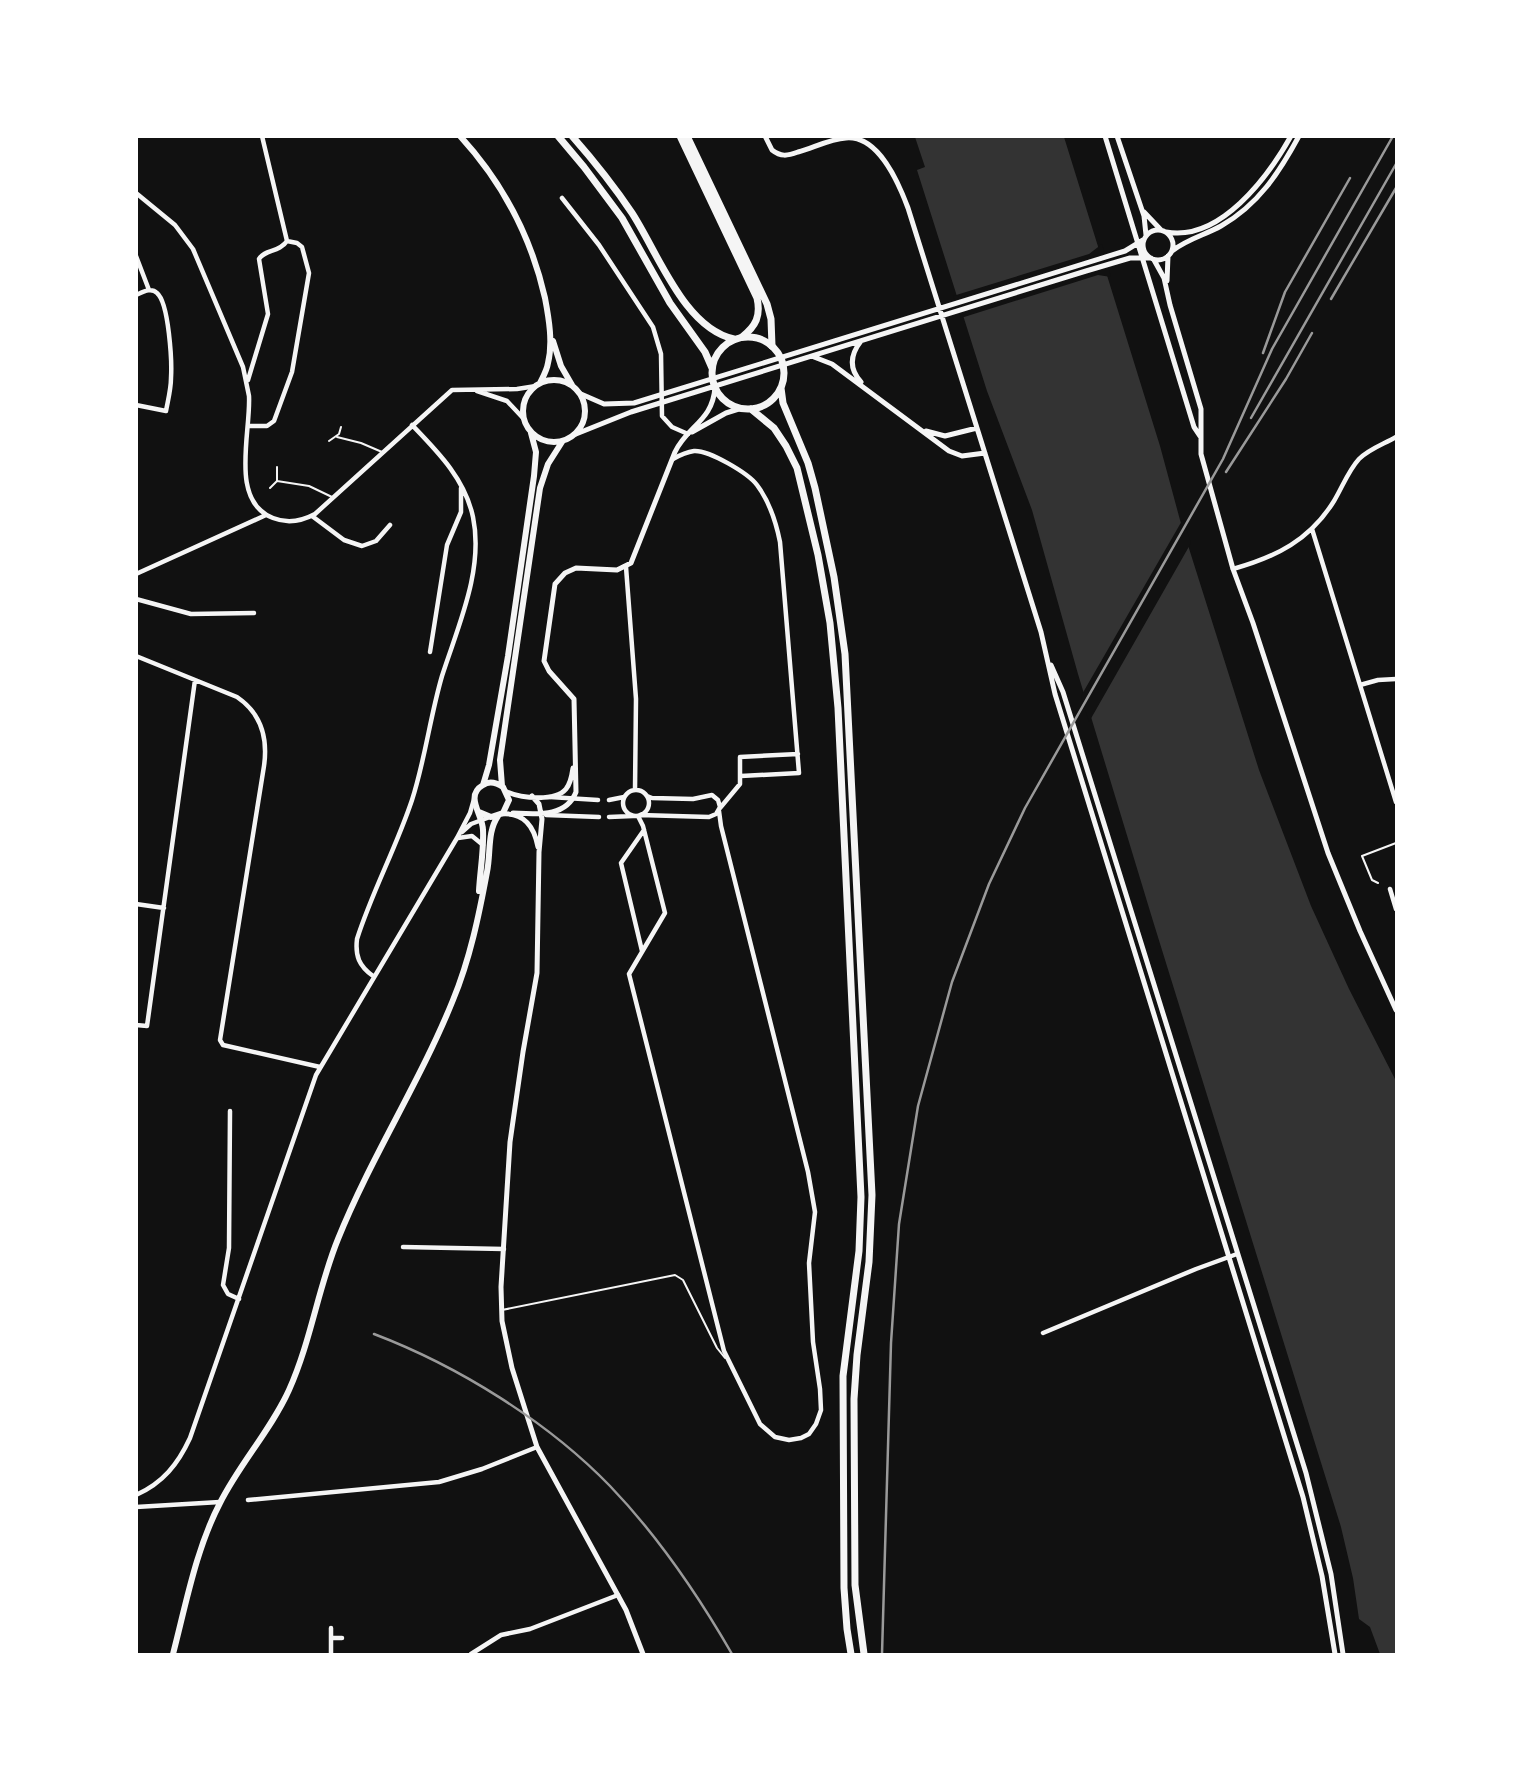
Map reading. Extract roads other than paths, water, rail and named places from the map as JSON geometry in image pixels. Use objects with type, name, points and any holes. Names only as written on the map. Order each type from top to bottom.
[{"type":"main road","points":[[173,1654],[203,1545],[220,1502],[273,1420],[291,1386],[338,1239],[456,992],[471,947],[488,870],[492,828],[508,804],[500,760],[540,488],[548,464],[562,442],[576,433],[583,424],[585,413],[580,394],[558,359],[538,271],[523,229],[497,182],[460,136]]},
{"type":"main road","points":[[558,136],[622,218],[679,318],[705,352],[712,368],[715,387],[725,401],[751,409],[767,403],[781,388]]},
{"type":"main road","points":[[572,136],[629,209],[691,311],[711,330],[738,338],[758,338],[772,346]]},
{"type":"main road","points":[[680,136],[759,307],[757,321],[721,349],[712,368]]},
{"type":"main road","points":[[687,136],[765,299],[771,319],[772,346],[783,366],[781,388],[785,408],[812,475],[838,603],[848,695],[872,1195],[870,1255],[855,1380],[855,1585],[864,1654]]},
{"type":"main road","points":[[483,785],[508,656],[534,476],[536,452],[531,433],[523,418],[525,399],[538,384],[548,363],[550,329]]},
{"type":"main road","points":[[538,384],[554,380],[574,387]]},
{"type":"main road","points":[[751,409],[774,428],[799,475],[824,588],[836,676],[861,1197],[857,1269],[843,1376],[844,1588],[851,1654]]},
{"type":"main road","points":[[531,433],[548,442],[562,442]]},
{"type":"main road","points":[[479,907],[483,816],[474,799],[483,785],[492,782],[505,789]]},
{"type":"main road","points":[[483,816],[500,815]]},
{"type":"street","points":[[262,136],[287,242]]},
{"type":"street","points":[[765,136],[769,148],[781,155],[849,138],[867,144],[881,158],[908,208],[1049,661],[1065,699],[1314,1502],[1331,1574],[1343,1654]]},
{"type":"street","points":[[1105,136],[1188,408],[1200,436]]},
{"type":"street","points":[[1117,136],[1146,221],[1143,249],[1162,272],[1201,409],[1202,461],[1233,569],[1336,872],[1396,1010]]},
{"type":"street","points":[[580,394],[604,404],[634,403],[1125,251],[1153,230],[1182,233],[1194,230],[1218,219],[1238,205],[1265,178],[1291,136]]},
{"type":"street","points":[[576,433],[637,411],[1130,257],[1153,259],[1170,253],[1183,243],[1220,227],[1251,205],[1274,179],[1299,136]]},
{"type":"street","points":[[136,193],[175,225],[193,249],[248,382]]},
{"type":"street","points":[[562,198],[599,245],[653,327],[661,354],[662,416],[672,427],[688,434]]},
{"type":"street","points":[[1141,206],[1172,240],[1167,289]]},
{"type":"street","points":[[249,426],[267,426],[274,421],[292,372],[309,273],[302,247],[298,243],[287,242],[278,250],[263,254],[259,259],[268,314],[248,382],[246,485],[252,502],[266,515],[289,522],[312,516],[450,391],[517,389],[538,384]]},
{"type":"street","points":[[136,256],[149,290],[158,295],[164,311],[171,362],[171,384],[166,411],[136,405]]},
{"type":"street","points":[[136,295],[149,290]]},
{"type":"street","points":[[862,340],[852,363],[855,375],[866,387]]},
{"type":"street","points":[[807,357],[828,361],[953,453],[967,456],[985,453]]},
{"type":"street","points":[[635,790],[636,699],[626,567],[638,548],[678,444],[708,411],[715,387]]},
{"type":"street","points":[[469,389],[490,393],[507,401],[523,418]]},
{"type":"street","points":[[688,434],[726,413],[742,408]]},
{"type":"street","points":[[373,976],[364,970],[358,959],[357,939],[412,800],[439,686],[477,550],[470,504],[461,484],[444,459],[412,425]]},
{"type":"street","points":[[920,428],[945,436],[977,428]]},
{"type":"street","points":[[1233,569],[1286,550],[1312,529],[1335,500],[1357,461],[1396,437]]},
{"type":"street","points":[[671,460],[694,451],[714,456],[755,482],[771,511],[783,555],[799,773],[741,776]]},
{"type":"street","points":[[430,652],[447,545],[461,512],[461,484]]},
{"type":"street","points":[[136,574],[266,515]]},
{"type":"street","points":[[312,516],[344,540],[362,546],[376,541],[390,525]]},
{"type":"street","points":[[1312,529],[1396,802]]},
{"type":"street","points":[[541,814],[561,809],[573,799],[576,789],[574,699],[549,671],[544,661],[554,588],[565,573],[576,568],[617,570],[626,567]]},
{"type":"street","points":[[136,599],[195,614],[254,613]]},
{"type":"street","points":[[136,656],[244,702],[259,722],[266,743],[264,766],[220,1040],[223,1045],[320,1066]]},
{"type":"street","points":[[1049,661],[1055,694],[1303,1497],[1324,1587],[1335,1654]]},
{"type":"street","points":[[1360,685],[1396,679]]},
{"type":"street","points":[[136,1025],[147,1026],[195,680]]},
{"type":"street","points":[[610,817],[709,817],[720,810],[740,784],[740,757],[798,754]]},
{"type":"street","points":[[546,796],[560,794],[566,789],[571,780],[574,758]]},
{"type":"street","points":[[505,789],[518,795],[598,800]]},
{"type":"street","points":[[609,800],[624,797],[635,790],[654,798],[693,799],[712,795],[718,800],[721,826],[816,1212],[809,1263],[813,1342],[821,1410],[816,1424],[804,1437],[789,1440],[775,1437],[760,1424],[729,1362],[720,1337],[629,974],[665,913],[644,830],[637,816],[625,810],[624,797]]},
{"type":"street","points":[[532,796],[537,801],[541,814],[537,977],[512,1127],[501,1311],[512,1368],[537,1447],[618,1595],[643,1654]]},
{"type":"street","points":[[637,816],[648,808],[646,796]]},
{"type":"street","points":[[136,1495],[170,1472],[186,1447],[320,1066],[457,838],[474,799]]},
{"type":"street","points":[[500,815],[513,813],[598,817]]},
{"type":"street","points":[[513,813],[525,819],[533,828],[539,852]]},
{"type":"street","points":[[457,838],[483,816]]},
{"type":"street","points":[[643,951],[621,863],[644,830]]},
{"type":"street","points":[[457,838],[472,836],[483,845]]},
{"type":"street","points":[[1390,889],[1396,909]]},
{"type":"street","points":[[136,904],[164,908]]},
{"type":"street","points":[[230,1111],[229,1248],[223,1285],[228,1294],[239,1299]]},
{"type":"street","points":[[403,1247],[504,1248]]},
{"type":"street","points":[[1043,1333],[1237,1254]]},
{"type":"street","points":[[248,1500],[432,1483],[482,1469],[537,1447]]},
{"type":"street","points":[[136,1507],[220,1502]]},
{"type":"street","points":[[471,1654],[501,1635],[526,1630],[618,1595]]},
{"type":"street","points":[[331,1628],[331,1654]]},
{"type":"street","points":[[331,1638],[342,1638]]},
{"type":"lane","points":[[337,437],[341,427]]},
{"type":"lane","points":[[329,441],[337,437],[383,452]]},
{"type":"lane","points":[[270,488],[277,481],[277,467]]},
{"type":"lane","points":[[277,481],[309,486],[333,498]]},
{"type":"lane","points":[[1378,883],[1372,880],[1362,856],[1396,843]]},
{"type":"lane","points":[[501,1311],[678,1276],[717,1348],[729,1362]]},
{"type":"railway","points":[[882,1654],[891,1343],[899,1224],[918,1106],[952,982],[989,884],[1025,808],[1223,459],[1272,349],[1393,136]]},
{"type":"railway","points":[[1251,418],[1396,164]]},
{"type":"railway","points":[[1263,353],[1285,292],[1350,178]]},
{"type":"railway","points":[[1331,299],[1396,188]]},
{"type":"railway","points":[[1226,472],[1312,333]]},
{"type":"railway","points":[[374,1334],[469,1379],[530,1418],[585,1462],[628,1505],[661,1546],[732,1654]]}]
